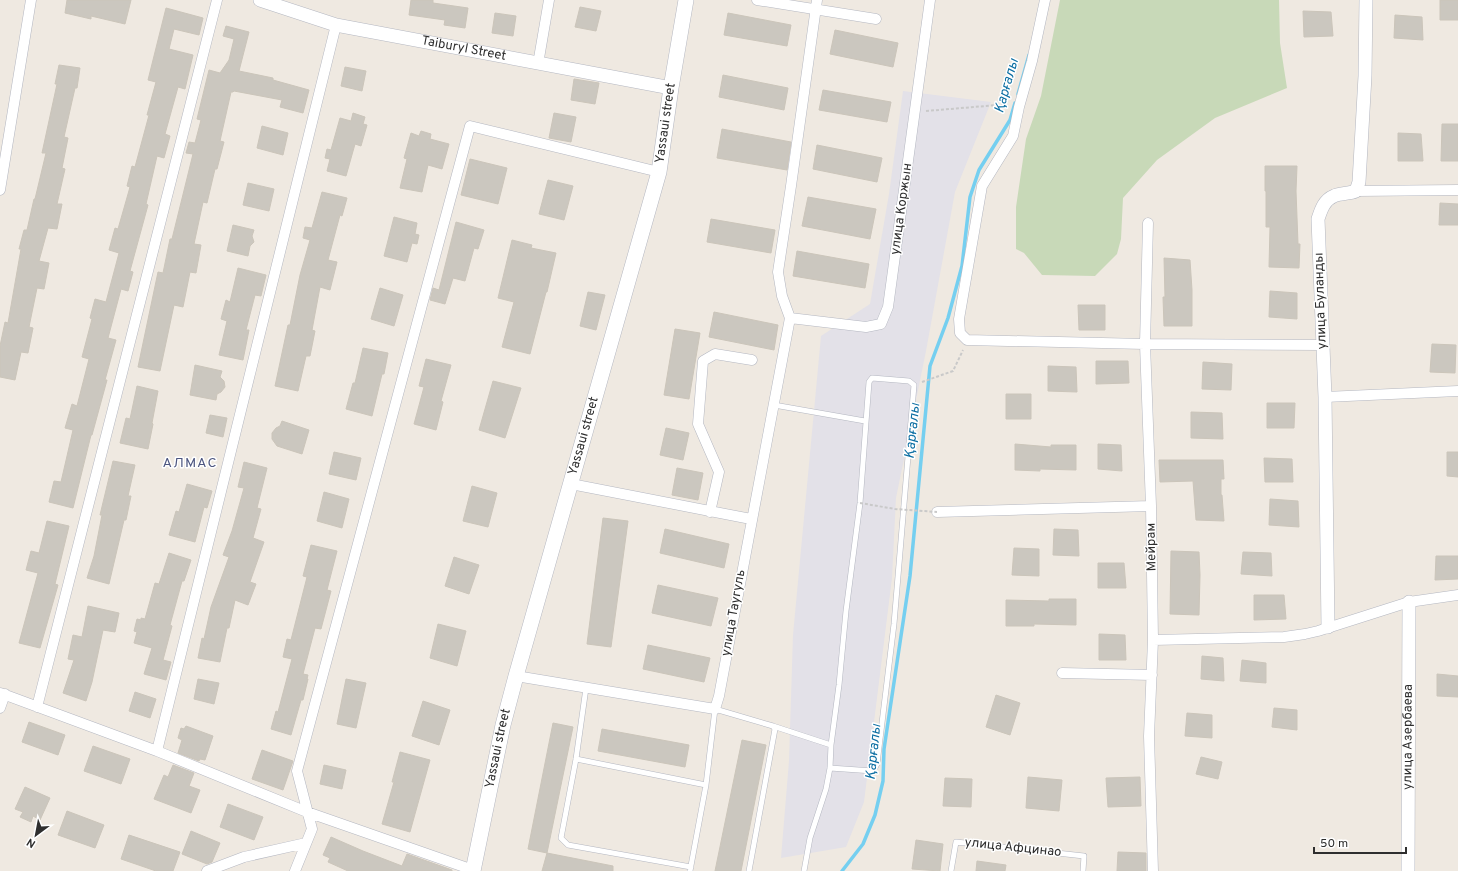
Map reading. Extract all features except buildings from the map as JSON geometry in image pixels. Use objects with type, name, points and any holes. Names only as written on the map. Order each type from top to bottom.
[{"type":"main road","name":"Yassaui street","points":[[475,871],[503,726],[516,676],[659,172],[686,0]]},
{"type":"street","points":[[0,190],[31,0]]},
{"type":"street","points":[[37,707],[217,0]]},
{"type":"street","name":"Taiburyl Street","points":[[260,0],[336,25],[671,88]]},
{"type":"street","points":[[538,64],[549,0]]},
{"type":"street","points":[[757,0],[816,4],[876,19]]},
{"type":"street","name":"улица Коржын","points":[[790,318],[866,327],[881,324],[888,308],[930,0]]},
{"type":"street","points":[[1045,0],[1032,61],[1012,136],[982,186],[959,319],[960,333],[967,340],[1145,344],[1323,345]]},
{"type":"street","points":[[1366,0],[1365,76],[1359,182],[1356,191],[1458,190]]},
{"type":"street","points":[[790,318],[782,296],[778,272],[816,4]]},
{"type":"street","points":[[157,751],[336,25]]},
{"type":"street","points":[[295,871],[312,829],[297,771],[470,126],[659,172]]},
{"type":"street","name":"улица Буланды","points":[[1328,627],[1325,397],[1318,219],[1324,204],[1334,196],[1356,191]]},
{"type":"street","name":"Мейрам","points":[[1148,223],[1145,344],[1151,506],[1153,640],[1149,736],[1153,871]]},
{"type":"street","name":"улица Таугуль","points":[[715,709],[719,696],[751,519],[790,318]]},
{"type":"street","points":[[710,512],[719,472],[698,424],[703,361],[715,354],[752,360]]},
{"type":"street","points":[[1325,397],[1458,391]]},
{"type":"street","points":[[571,484],[751,519]]},
{"type":"street","points":[[937,512],[1151,506]]},
{"type":"street","points":[[1153,640],[1284,637],[1305,634],[1409,602],[1458,595]]},
{"type":"street","name":"улица Азербаева","points":[[1408,871],[1409,602]]},
{"type":"street","points":[[1062,673],[1152,675]]},
{"type":"street","points":[[516,676],[715,709]]},
{"type":"street","points":[[0,708],[2,694],[157,751],[307,812],[475,871]]},
{"type":"street","points":[[208,871],[244,858],[306,843]]},
{"type":"lane","points":[[804,871],[810,838],[826,789],[830,768],[831,745],[860,503],[869,382],[872,378],[909,381],[914,385],[904,509],[894,624],[877,764],[873,771],[830,768]]},
{"type":"lane","points":[[773,405],[865,421]]},
{"type":"lane","points":[[586,688],[576,760],[560,838],[568,845],[690,869],[706,785],[715,709],[831,745]]},
{"type":"lane","points":[[749,871],[775,729],[773,726]]},
{"type":"lane","points":[[576,760],[706,785]]},
{"type":"lane","name":"улица Афцинао","points":[[951,871],[956,842],[1084,856],[1083,871]]},
{"type":"path","points":[[915,112],[998,105]]},
{"type":"path","points":[[914,385],[953,371],[967,340]]},
{"type":"path","points":[[860,503],[895,509],[937,512]]},
{"type":"shaded area","points":[[903,91],[991,102],[955,192],[926,351],[896,498],[892,578],[864,802],[846,847],[781,858],[789,761],[793,635],[821,336],[870,304],[889,194]]},
{"type":"green space","points":[[1060,0],[1279,0],[1280,43],[1287,88],[1215,118],[1157,160],[1123,198],[1121,239],[1117,254],[1095,276],[1042,275],[1024,253],[1016,249],[1016,207],[1026,139],[1041,96]]},
{"type":"waterway","name":"Қарғалы","points":[[1018,94],[1029,55]]},
{"type":"waterway","name":"Қарғалы","points":[[842,871],[863,844],[875,815],[883,781],[884,749],[910,576],[930,366],[948,318],[962,266],[970,197],[979,170],[1010,120],[1015,103]]},
{"type":"district","name":"АЛМАС","points":[[190,463]]}]
